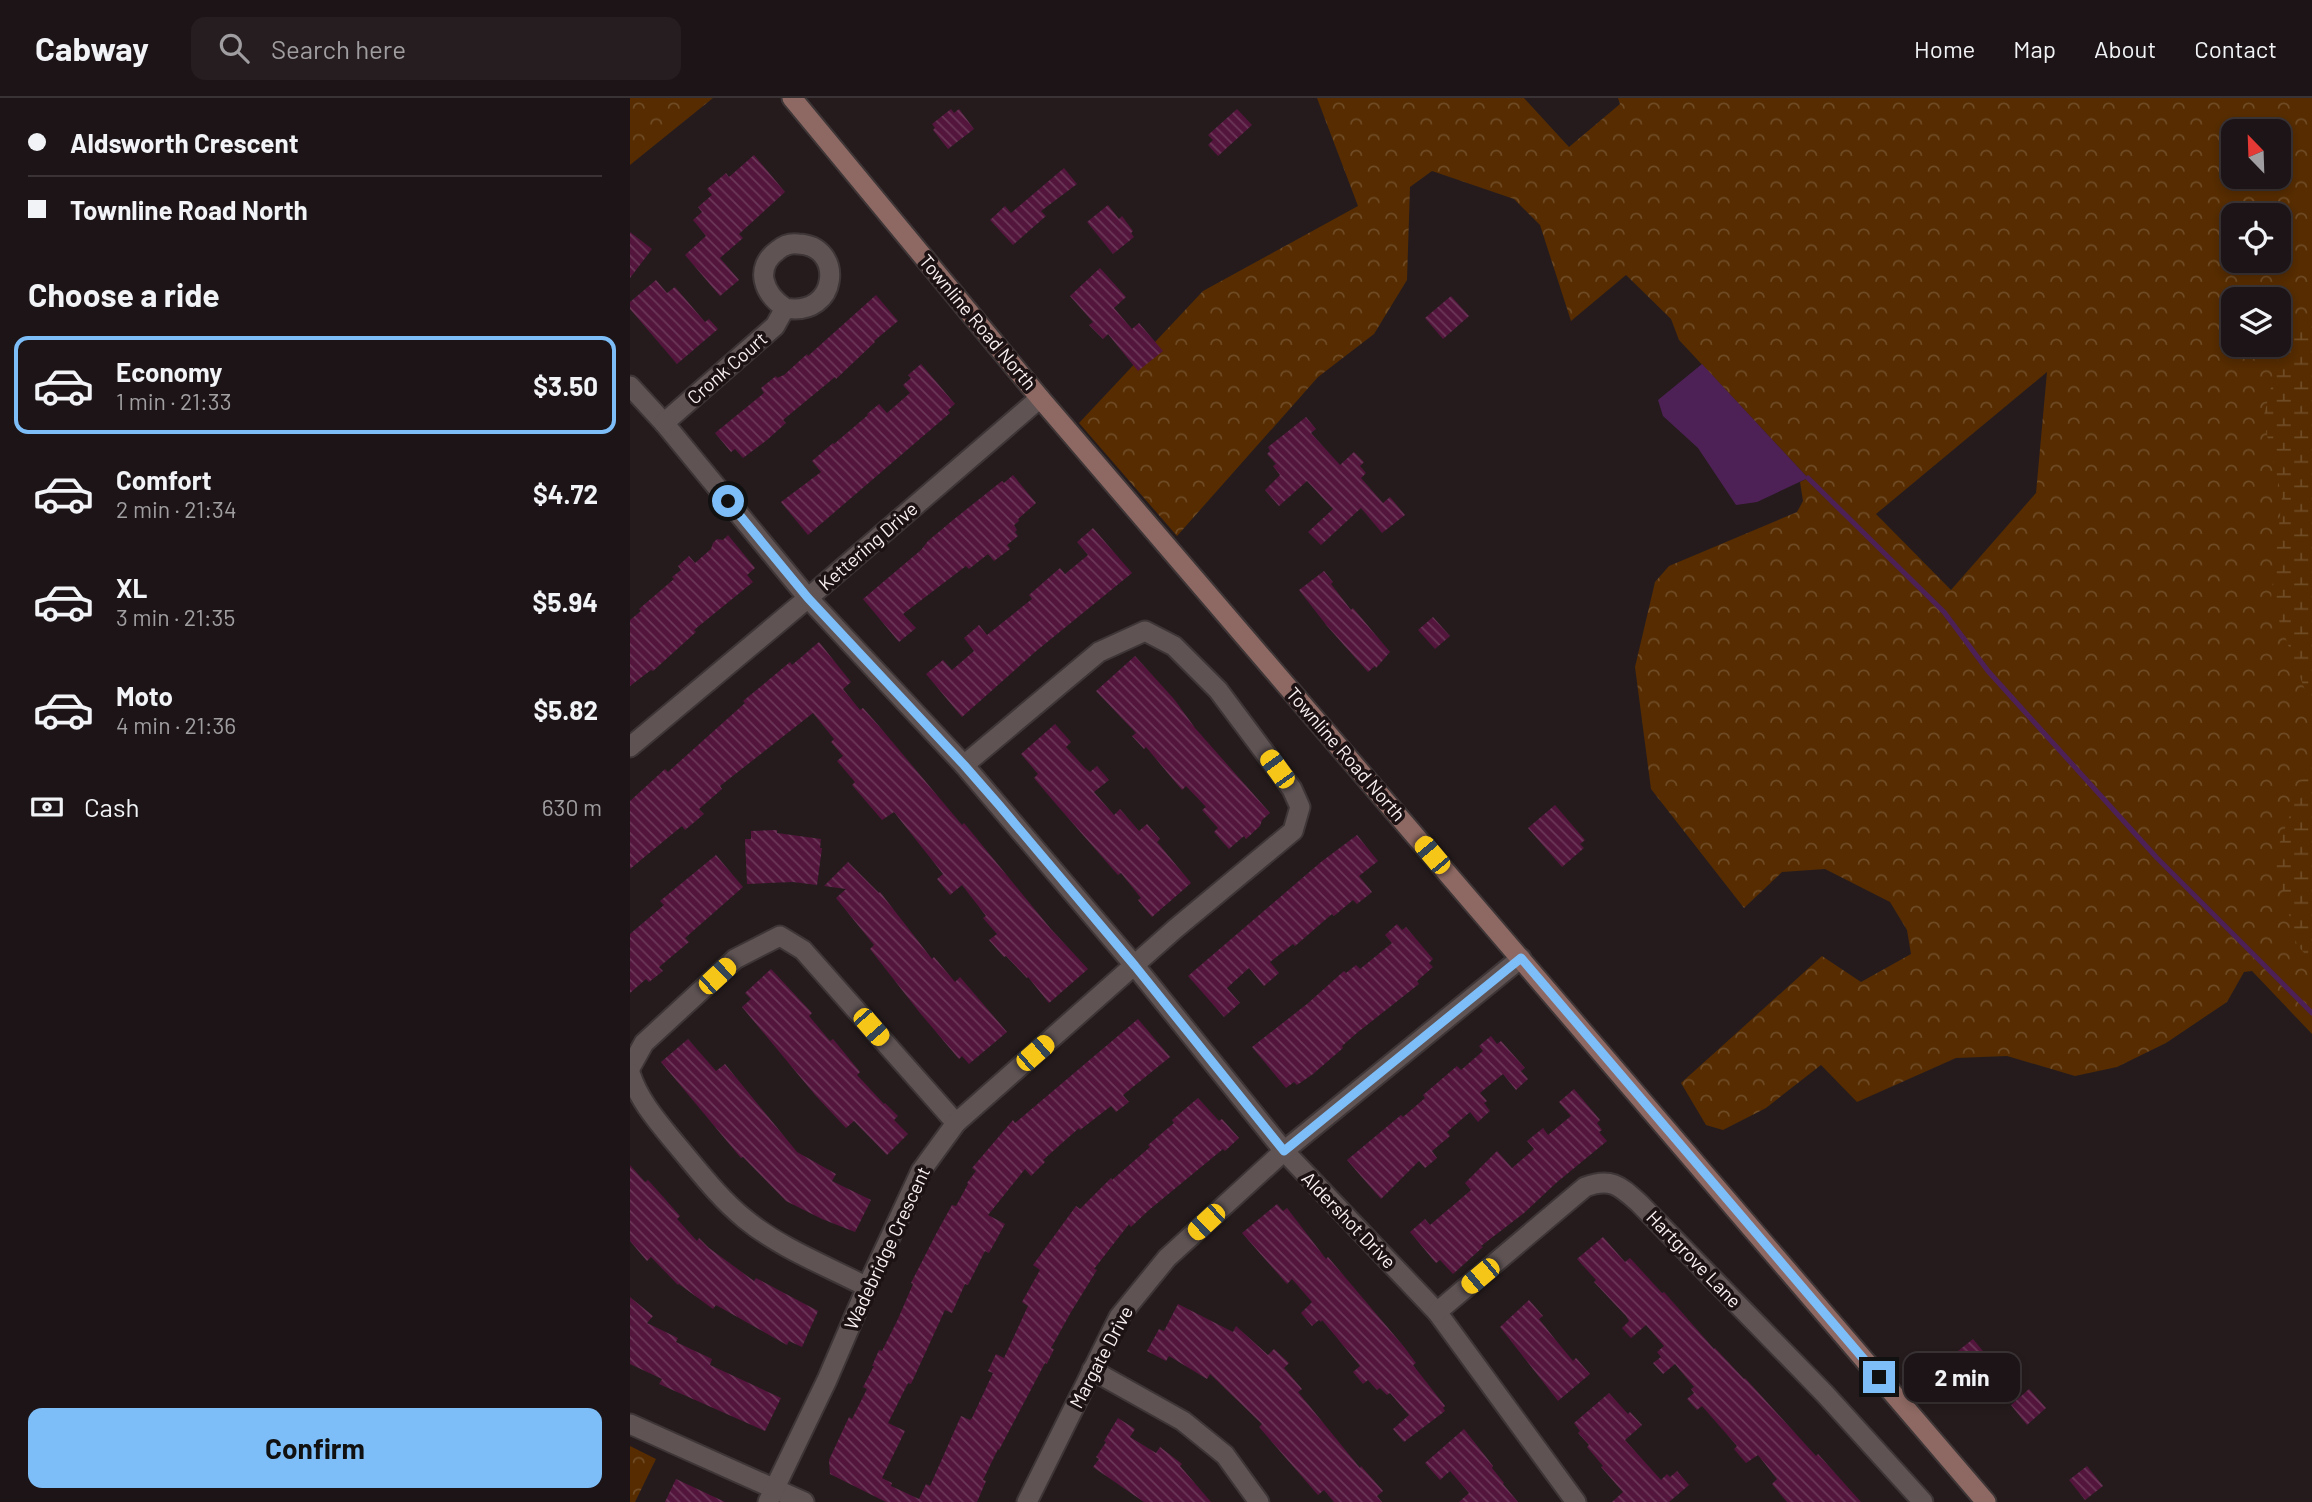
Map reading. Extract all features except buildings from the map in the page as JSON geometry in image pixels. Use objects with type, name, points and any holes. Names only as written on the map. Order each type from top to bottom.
[{"type":"main road","name":"Townline Road North","points":[[792,98],[1040,398],[1986,1502]]},
{"type":"street","name":"Cronk Court","points":[[664,423],[775,326],[785,308]]},
{"type":"street","name":"Aldershot Drive","points":[[630,386],[664,423],[808,598],[964,765],[1135,966],[1284,1151],[1437,1312],[1576,1502]]},
{"type":"street","name":"Kettering Drive","points":[[630,747],[1040,398]]},
{"type":"street","name":"Wadebridge Crescent","points":[[772,1495],[921,1171],[956,1123],[1175,929],[1293,831],[1300,807],[1292,789],[1218,690],[1174,646],[1145,631],[1099,652],[964,765]]},
{"type":"street","points":[[867,1287],[775,1240],[745,1219],[708,1182],[654,1119],[635,1090],[630,1071],[644,1044],[735,959],[780,936],[803,950],[956,1123]]},
{"type":"street","name":"Margate Drive","points":[[1027,1502],[1119,1317],[1167,1258],[1284,1151],[1521,958]]},
{"type":"street","name":"Hartgrove Lane","points":[[1437,1312],[1585,1187],[1598,1182],[1611,1182],[1625,1190],[1648,1212],[1825,1394],[1923,1502]]},
{"type":"street","points":[[1092,1370],[1183,1421],[1225,1455],[1259,1502]]},
{"type":"street","points":[[630,1423],[772,1495],[804,1502]]},
{"type":"green space","points":[[630,98],[713,98],[630,165]]},
{"type":"green space","points":[[1317,98],[1524,98],[1569,147],[1620,104],[1618,98],[2312,98],[2312,1034],[2252,971],[2244,972],[2227,1002],[2166,1043],[2117,1067],[2075,1076],[2007,1056],[1956,1058],[1857,1102],[1821,1065],[1766,1108],[1723,1130],[1706,1125],[1681,1083],[1822,956],[1861,982],[1911,954],[1907,930],[1890,902],[1825,869],[1782,872],[1744,908],[1651,789],[1635,667],[1655,582],[1669,566],[1797,512],[1803,501],[1800,482],[1808,478],[1679,340],[1671,319],[1626,275],[1571,321],[1540,225],[1514,199],[1432,171],[1410,187],[1407,280],[1374,334],[1318,377],[1177,536],[1079,423],[1203,291],[1358,206]],"holes":[[[2047,372],[2036,493],[1951,590],[1876,514]]]},
{"type":"green space","points":[[2312,314],[2312,709],[2271,599],[2282,497],[2263,419],[2279,357],[2291,357],[2291,328]]},
{"type":"green space","points":[[2312,745],[2312,962],[2297,945],[2274,859],[2310,759]]},
{"type":"green space","points":[[630,1446],[656,1459],[635,1502],[630,1502]]},
{"type":"shaded area","points":[[1702,364],[1808,478],[1757,502],[1736,505],[1698,448],[1663,416],[1658,400]]},
{"type":"waterway","points":[[1808,478],[1944,612],[1988,671],[2157,858],[2312,1013]]},
{"type":"route","points":[[728,501],[808,598],[999,805],[1135,966],[1284,1151],[1521,958],[1879,1377]]}]
